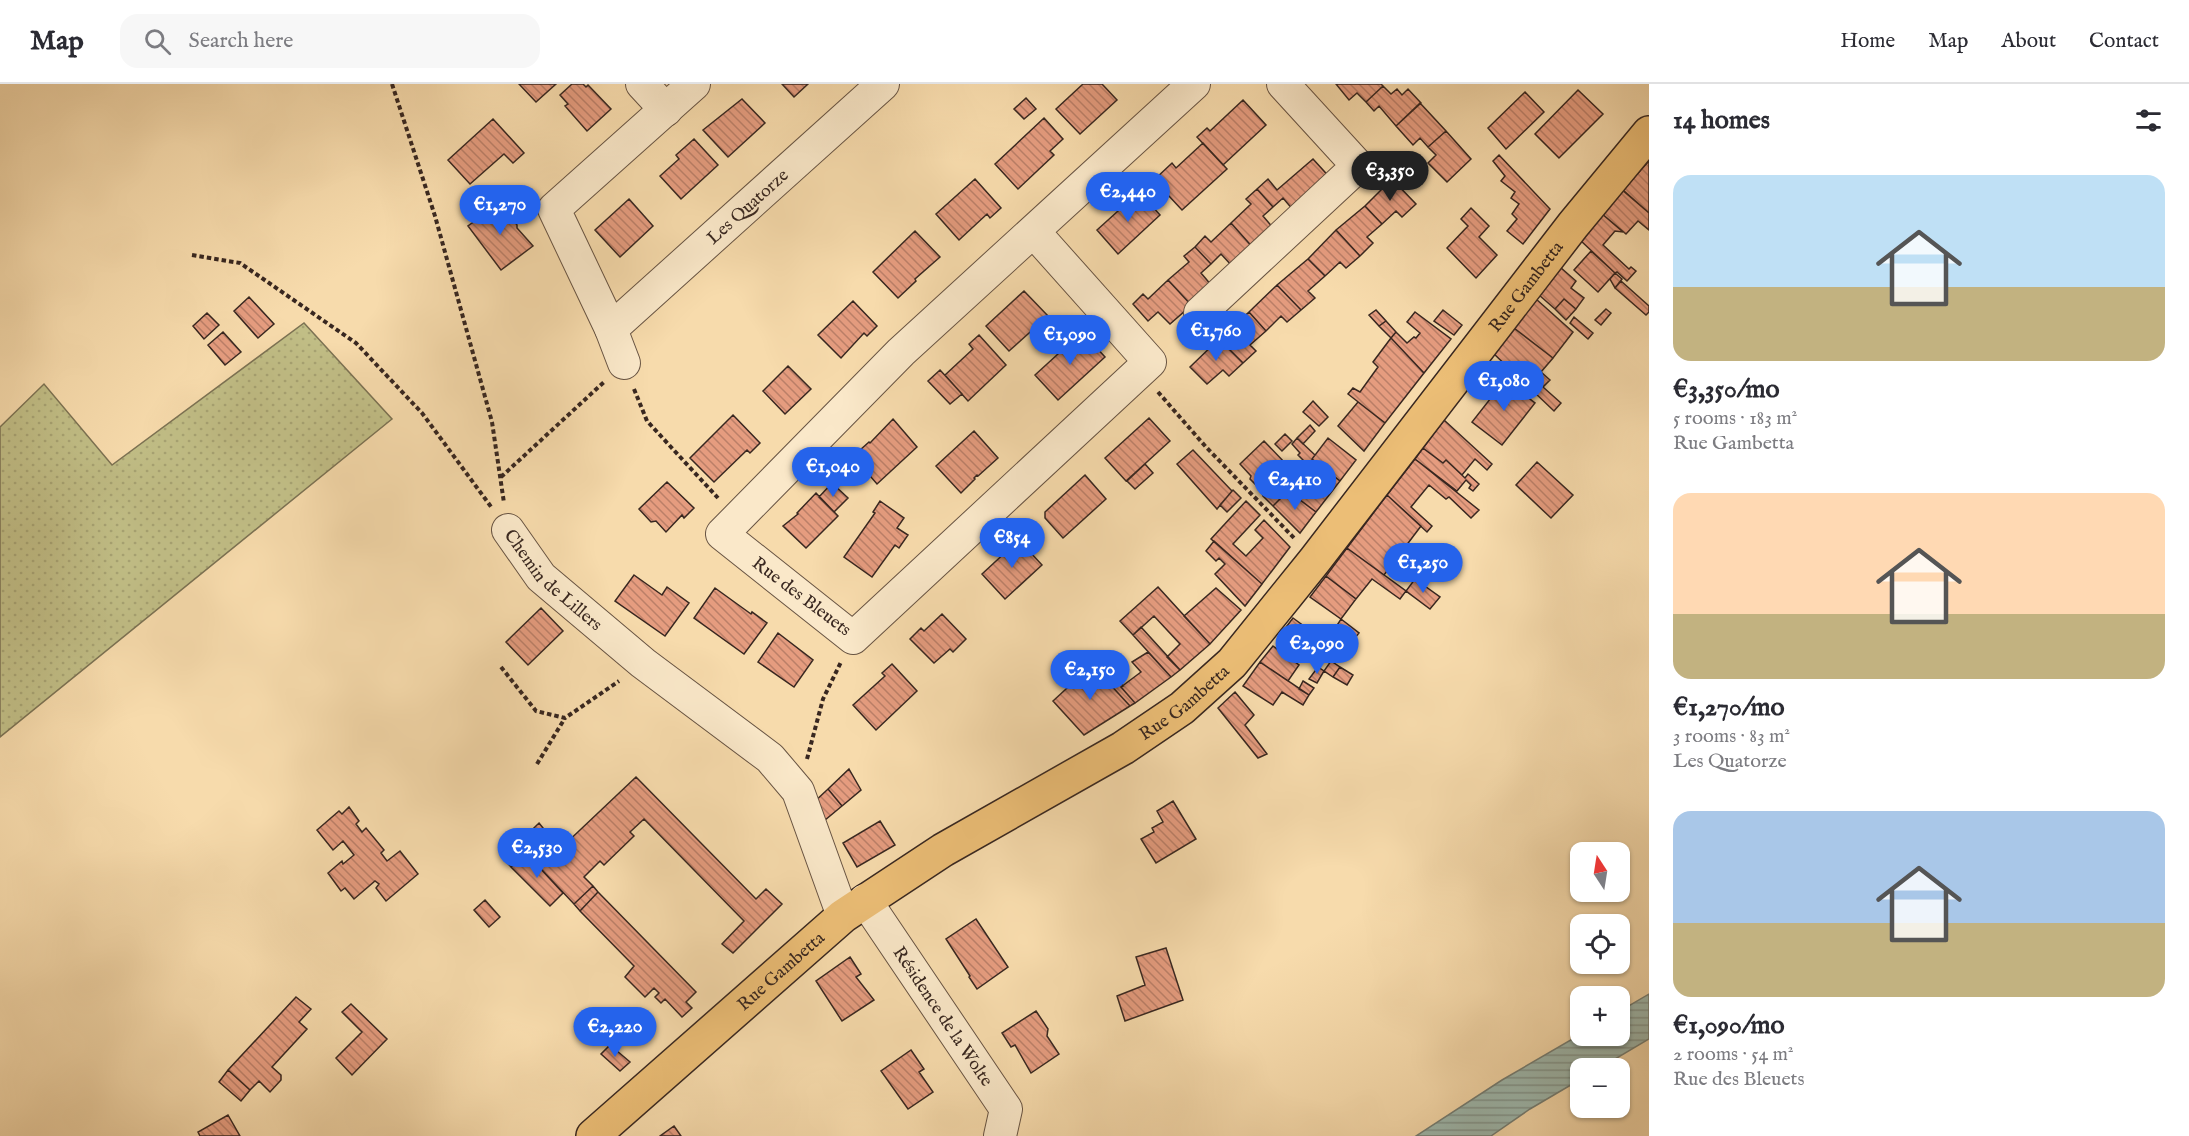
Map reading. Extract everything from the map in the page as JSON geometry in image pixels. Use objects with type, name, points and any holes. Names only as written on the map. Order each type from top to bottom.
[{"type":"main road","name":"Rue Gambetta","points":[[594,1135],[854,908],[943,850],[1123,748],[1182,708],[1232,663],[1315,560],[1566,234],[1649,133]]},
{"type":"street","points":[[642,84],[666,110]]},
{"type":"street","points":[[624,363],[611,329],[554,209],[694,84]]},
{"type":"street","name":"Les Quatorze","points":[[611,329],[883,84]]},
{"type":"street","name":"Rue des Bleuets","points":[[1140,372],[853,638],[722,534],[901,352],[1194,84]]},
{"type":"street","points":[[1200,313],[1358,166],[1283,84]]},
{"type":"street","points":[[1034,232],[1150,362],[1140,372]]},
{"type":"street","name":"Chemin de Lillers","points":[[508,530],[541,577],[643,663],[770,758],[798,791],[854,908]]},
{"type":"street","name":"Résidence de la Wolte","points":[[854,908],[1006,1108],[1000,1136]]},
{"type":"path","name":"Chemin de Lillers","points":[[392,84],[435,216],[492,422],[508,530]]},
{"type":"path","points":[[192,255],[240,263],[356,343],[422,414],[508,530]]},
{"type":"path","points":[[500,477],[624,363],[646,421],[737,519]]},
{"type":"path","points":[[1140,372],[1206,447],[1315,560]]},
{"type":"path","points":[[798,791],[823,699],[853,638]]},
{"type":"path","points":[[537,764],[565,718],[643,663]]},
{"type":"path","points":[[501,667],[536,711],[565,718]]},
{"type":"shaded area","points":[[304,323],[392,419],[0,737],[0,427],[44,384],[112,465]]},
{"type":"water","points":[[1649,994],[1649,1039],[1617,1058],[1570,1058],[1570,1085],[1491,1136],[1416,1136],[1502,1080],[1570,1040],[1570,1046],[1630,1046],[1630,1005]]},
{"type":"building","points":[[519,84],[556,84],[536,102]]},
{"type":"building","points":[[572,84],[583,84],[586,87],[588,85],[611,109],[587,131],[565,106],[568,104],[560,95]]},
{"type":"building","points":[[782,84],[808,84],[794,97]]},
{"type":"building","points":[[1083,84],[1102,84],[1117,100],[1080,134],[1056,109]]},
{"type":"building","points":[[1336,84],[1381,84],[1383,86],[1366,102],[1357,93],[1349,100]]},
{"type":"building","points":[[1383,86],[1391,94],[1397,89],[1402,95],[1408,89],[1421,103],[1396,126],[1379,106],[1374,111],[1366,102]]},
{"type":"building","points":[[1578,90],[1603,114],[1559,158],[1535,134]]},
{"type":"building","points":[[1525,92],[1544,112],[1506,149],[1488,128]]},
{"type":"building","points":[[1026,98],[1036,109],[1024,119],[1014,109]]},
{"type":"building","points":[[742,99],[765,123],[728,157],[703,130]]},
{"type":"building","points":[[1243,100],[1266,125],[1223,165],[1197,137],[1207,128],[1210,131]]},
{"type":"building","points":[[1420,103],[1446,131],[1428,147],[1420,138],[1413,145],[1396,126]]},
{"type":"building","points":[[1044,118],[1063,139],[1050,151],[1054,155],[1018,189],[995,164]]},
{"type":"building","points":[[493,119],[524,153],[513,163],[504,154],[470,184],[448,160]]},
{"type":"building","points":[[1446,131],[1471,159],[1447,182],[1428,163],[1436,155],[1428,147]]},
{"type":"building","points":[[694,139],[718,165],[681,199],[660,176],[679,159],[676,155]]},
{"type":"building","points":[[1203,143],[1227,169],[1182,210],[1154,180],[1172,163],[1176,168]]},
{"type":"building","points":[[1499,155],[1550,209],[1523,244],[1507,231],[1517,219],[1512,214],[1519,204],[1511,198],[1515,192],[1501,181],[1505,176],[1493,161]]},
{"type":"building","points":[[1313,159],[1333,181],[1294,211],[1283,198],[1273,207],[1257,189],[1268,179],[1277,190]]},
{"type":"building","points":[[1649,161],[1649,213],[1623,190]]},
{"type":"building","points":[[975,179],[1001,208],[990,218],[987,214],[959,240],[936,214]]},
{"type":"building","points":[[1392,179],[1416,204],[1402,217],[1396,211],[1382,224],[1365,206]]},
{"type":"building","points":[[1257,189],[1273,207],[1263,216],[1274,229],[1255,250],[1231,223],[1251,204],[1246,199]]},
{"type":"building","points":[[1621,189],[1649,213],[1649,230],[1638,221],[1626,234],[1601,213]]},
{"type":"building","points":[[1139,192],[1160,215],[1118,254],[1097,230]]},
{"type":"building","points":[[629,199],[653,226],[620,257],[595,230]]},
{"type":"building","points":[[500,203],[533,246],[501,270],[468,226]]},
{"type":"building","points":[[1365,206],[1382,224],[1367,237],[1373,243],[1360,256],[1336,230]]},
{"type":"building","points":[[1471,208],[1489,226],[1479,237],[1497,255],[1476,278],[1447,248],[1468,226],[1461,219]]},
{"type":"building","points":[[1601,213],[1623,232],[1615,231],[1603,245],[1629,269],[1631,267],[1636,271],[1627,281],[1617,272],[1615,273],[1580,240]]},
{"type":"building","points":[[1231,223],[1255,250],[1233,267],[1221,254],[1211,264],[1195,247],[1205,236],[1211,242]]},
{"type":"building","points":[[1336,230],[1360,256],[1346,268],[1340,262],[1325,276],[1308,259]]},
{"type":"building","points":[[915,231],[940,257],[898,298],[873,272]]},
{"type":"building","points":[[1195,247],[1211,264],[1201,273],[1212,286],[1193,307],[1168,280],[1189,262],[1184,256]]},
{"type":"building","points":[[1591,251],[1615,273],[1598,292],[1574,270]]},
{"type":"building","points":[[1308,259],[1325,276],[1308,291],[1315,298],[1301,310],[1277,285]]},
{"type":"building","points":[[1560,267],[1576,281],[1571,288],[1584,298],[1576,309],[1564,299],[1555,309],[1539,295]]},
{"type":"building","points":[[1615,273],[1622,279],[1615,288],[1610,279]]},
{"type":"building","points":[[1168,280],[1193,307],[1170,324],[1158,312],[1148,321],[1133,304],[1143,294],[1148,299]]},
{"type":"building","points":[[1621,281],[1649,306],[1649,312],[1646,315],[1615,288]]},
{"type":"building","points":[[1277,285],[1301,310],[1287,322],[1281,316],[1266,331],[1249,312]]},
{"type":"building","points":[[1024,291],[1048,316],[1009,351],[986,326]]},
{"type":"building","points":[[249,297],[274,324],[258,338],[234,311]]},
{"type":"building","points":[[1536,299],[1573,332],[1553,358],[1514,328]]},
{"type":"building","points":[[1564,299],[1576,309],[1566,320],[1555,309]]},
{"type":"building","points":[[853,301],[877,326],[867,336],[864,333],[841,358],[818,335]]},
{"type":"building","points":[[1606,309],[1611,313],[1601,325],[1595,320]]},
{"type":"building","points":[[1376,310],[1386,321],[1379,326],[1369,315]]},
{"type":"building","points":[[1443,310],[1462,325],[1454,335],[1434,321]]},
{"type":"building","points":[[1249,312],[1266,331],[1250,345],[1256,351],[1243,363],[1219,339]]},
{"type":"building","points":[[1415,312],[1451,339],[1424,373],[1391,338],[1396,332],[1407,343],[1414,337],[1416,338],[1420,333],[1407,322]]},
{"type":"building","points":[[207,313],[219,325],[204,339],[193,326]]},
{"type":"building","points":[[1574,317],[1593,333],[1588,339],[1570,323]]},
{"type":"building","points":[[1386,321],[1396,332],[1391,338],[1379,326]]},
{"type":"building","points":[[1514,328],[1553,358],[1541,372],[1550,380],[1543,387],[1561,403],[1554,411],[1494,354]]},
{"type":"building","points":[[223,332],[241,352],[225,365],[208,345]]},
{"type":"building","points":[[1082,332],[1105,357],[1058,400],[1035,375]]},
{"type":"building","points":[[979,335],[1006,365],[968,401],[945,375],[973,349],[969,344]]},
{"type":"building","points":[[1391,338],[1424,373],[1385,423],[1348,394],[1353,388],[1360,392],[1378,367],[1373,362]]},
{"type":"building","points":[[1219,339],[1243,363],[1229,376],[1223,370],[1207,384],[1190,367]]},
{"type":"building","points":[[788,366],[811,389],[785,414],[763,391]]},
{"type":"building","points":[[940,370],[962,394],[950,404],[928,381]]},
{"type":"building","points":[[1505,380],[1535,403],[1502,445],[1472,422]]},
{"type":"building","points":[[1313,401],[1328,417],[1319,426],[1303,412]]},
{"type":"building","points":[[1358,402],[1385,423],[1364,451],[1338,426]]},
{"type":"building","points":[[733,415],[760,443],[750,453],[747,450],[714,482],[690,458]]},
{"type":"building","points":[[1149,418],[1170,441],[1126,481],[1105,458]]},
{"type":"building","points":[[893,419],[917,447],[877,484],[865,470],[862,473],[850,459],[870,443]]},
{"type":"building","points":[[1444,420],[1492,464],[1487,470],[1475,459],[1462,475],[1446,460],[1443,463],[1423,448]]},
{"type":"building","points":[[1310,425],[1315,431],[1303,444],[1297,438]]},
{"type":"building","points":[[974,431],[998,458],[977,475],[961,493],[936,466]]},
{"type":"building","points":[[1285,434],[1292,441],[1282,451],[1275,444]]},
{"type":"building","points":[[1297,438],[1315,455],[1312,459],[1340,481],[1316,512],[1291,493],[1300,480],[1294,475],[1304,461],[1292,444]]},
{"type":"building","points":[[1328,438],[1356,460],[1340,481],[1312,459]]},
{"type":"building","points":[[1264,441],[1287,465],[1272,481],[1285,494],[1273,506],[1240,464]]},
{"type":"building","points":[[1423,448],[1443,463],[1446,460],[1465,478],[1468,474],[1479,484],[1473,491],[1466,480],[1457,491],[1415,459]]},
{"type":"building","points":[[1193,450],[1232,491],[1217,509],[1177,464]]},
{"type":"building","points":[[1415,459],[1479,510],[1471,518],[1449,497],[1446,499],[1429,485],[1411,507],[1432,526],[1427,532],[1387,495]]},
{"type":"building","points":[[1537,462],[1573,495],[1551,518],[1516,485]]},
{"type":"building","points":[[1145,464],[1153,473],[1135,489],[1127,481]]},
{"type":"building","points":[[1085,475],[1106,499],[1063,538],[1045,518],[1045,512]]},
{"type":"building","points":[[667,482],[694,508],[684,518],[682,515],[666,532],[656,521],[651,522],[639,509]]},
{"type":"building","points":[[832,483],[848,498],[834,512],[819,497]]},
{"type":"building","points":[[1233,490],[1241,498],[1227,512],[1220,505]]},
{"type":"building","points":[[1288,491],[1316,512],[1300,533],[1273,506]]},
{"type":"building","points":[[816,493],[838,516],[806,548],[783,526],[798,514]]},
{"type":"building","points":[[1387,495],[1421,526],[1384,575],[1347,548]]},
{"type":"building","points":[[880,501],[904,518],[897,528],[908,535],[899,548],[895,545],[872,577],[844,557],[875,513],[873,512]]},
{"type":"building","points":[[1246,501],[1260,515],[1233,544],[1246,556],[1263,538],[1255,530],[1264,520],[1290,547],[1262,584],[1211,539]]},
{"type":"building","points":[[1017,538],[1042,565],[1005,599],[982,574],[1009,549],[1007,547]]},
{"type":"building","points":[[1214,541],[1262,584],[1245,606],[1215,574],[1225,564],[1219,558],[1216,561],[1206,551]]},
{"type":"building","points":[[1347,548],[1406,591],[1400,599],[1372,579],[1356,599],[1326,576]]},
{"type":"building","points":[[634,575],[662,595],[667,587],[689,603],[665,636],[615,601]]},
{"type":"building","points":[[1326,576],[1356,599],[1341,619],[1310,597]]},
{"type":"building","points":[[1415,579],[1440,597],[1430,609],[1406,591]]},
{"type":"building","points":[[1158,587],[1210,644],[1180,670],[1167,657],[1180,644],[1154,616],[1133,635],[1120,621]]},
{"type":"building","points":[[715,588],[767,623],[744,654],[694,618]]},
{"type":"building","points":[[1216,588],[1241,610],[1210,644],[1184,616]]},
{"type":"building","points":[[541,608],[563,631],[528,665],[506,642]]},
{"type":"building","points":[[942,614],[966,639],[953,652],[950,649],[934,663],[910,639],[921,628],[924,631]]},
{"type":"building","points":[[1293,618],[1334,648],[1329,657],[1324,653],[1321,658],[1313,653],[1311,657],[1280,635]]},
{"type":"building","points":[[1341,619],[1359,633],[1351,643],[1334,630]]},
{"type":"building","points":[[1141,627],[1180,670],[1171,677],[1133,635]]},
{"type":"building","points":[[778,633],[813,660],[794,687],[758,662]]},
{"type":"building","points":[[1273,646],[1299,665],[1288,681],[1260,662]]},
{"type":"building","points":[[1148,652],[1171,677],[1135,703],[1121,687],[1141,672],[1132,662]]},
{"type":"building","points":[[1331,661],[1340,667],[1333,677],[1324,671]]},
{"type":"building","points":[[1101,662],[1135,703],[1130,706],[1095,668]]},
{"type":"building","points":[[1260,662],[1309,695],[1303,705],[1282,692],[1273,705],[1243,686]]},
{"type":"building","points":[[892,664],[917,691],[876,730],[853,705],[885,676],[882,673]]},
{"type":"building","points":[[1092,665],[1130,706],[1084,735],[1053,701]]},
{"type":"building","points":[[1318,667],[1324,671],[1317,683],[1309,679]]},
{"type":"building","points":[[1340,667],[1353,675],[1347,685],[1333,677]]},
{"type":"building","points":[[1303,681],[1314,688],[1309,695],[1299,689]]},
{"type":"building","points":[[1235,692],[1254,715],[1245,725],[1267,754],[1258,758],[1218,708]]},
{"type":"building","points":[[849,769],[861,790],[842,806],[828,789]]},
{"type":"building","points":[[636,777],[756,899],[766,889],[782,904],[733,953],[722,944],[744,921],[644,819],[630,832],[634,836],[604,865],[600,861],[584,877],[593,886],[574,904],[526,853],[547,833],[561,848]]},
{"type":"building","points":[[828,789],[842,806],[819,825],[811,805]]},
{"type":"building","points":[[1173,801],[1196,839],[1156,863],[1141,839],[1154,832],[1152,828],[1163,822],[1157,811]]},
{"type":"building","points":[[349,807],[359,821],[356,824],[362,832],[366,828],[384,850],[381,853],[387,861],[400,851],[418,874],[386,901],[376,888],[379,884],[375,881],[354,899],[345,888],[341,891],[328,873],[342,861],[343,864],[354,855],[343,841],[333,850],[317,830],[339,811],[342,814]]},
{"type":"building","points":[[880,821],[895,845],[857,867],[843,843]]},
{"type":"building","points":[[539,823],[547,833],[511,867],[503,858]]},
{"type":"building","points":[[526,853],[563,893],[550,906],[511,867]]},
{"type":"building","points":[[593,886],[598,892],[580,911],[574,904]]},
{"type":"building","points":[[598,892],[696,992],[686,1002],[692,1008],[682,1017],[665,999],[661,1003],[655,997],[659,993],[654,988],[645,997],[625,977],[634,966],[580,911]]},
{"type":"building","points":[[485,900],[500,917],[489,927],[474,910]]},
{"type":"building","points":[[976,919],[1008,967],[977,989],[946,939]]},
{"type":"building","points":[[1166,948],[1183,1000],[1125,1021],[1117,996],[1145,985],[1136,957]]},
{"type":"building","points":[[850,957],[861,974],[856,977],[874,1000],[842,1021],[816,981]]},
{"type":"building","points":[[296,997],[311,1009],[299,1022],[307,1029],[272,1067],[281,1075],[281,1080],[270,1092],[259,1081],[250,1090],[228,1070]]},
{"type":"building","points":[[351,1004],[387,1039],[352,1075],[336,1058],[362,1032],[342,1012]]},
{"type":"building","points":[[1036,1011],[1048,1029],[1047,1036],[1059,1054],[1031,1073],[1015,1045],[1011,1047],[1002,1033]]},
{"type":"building","points":[[610,1045],[630,1062],[620,1071],[601,1054]]},
{"type":"building","points":[[911,1050],[924,1069],[919,1072],[933,1092],[908,1109],[881,1071]]},
{"type":"building","points":[[228,1070],[250,1090],[241,1101],[219,1082]]},
{"type":"building","points":[[228,1115],[240,1136],[200,1136],[198,1132]]},
{"type":"building","points":[[674,1126],[681,1136],[660,1136]]}]
